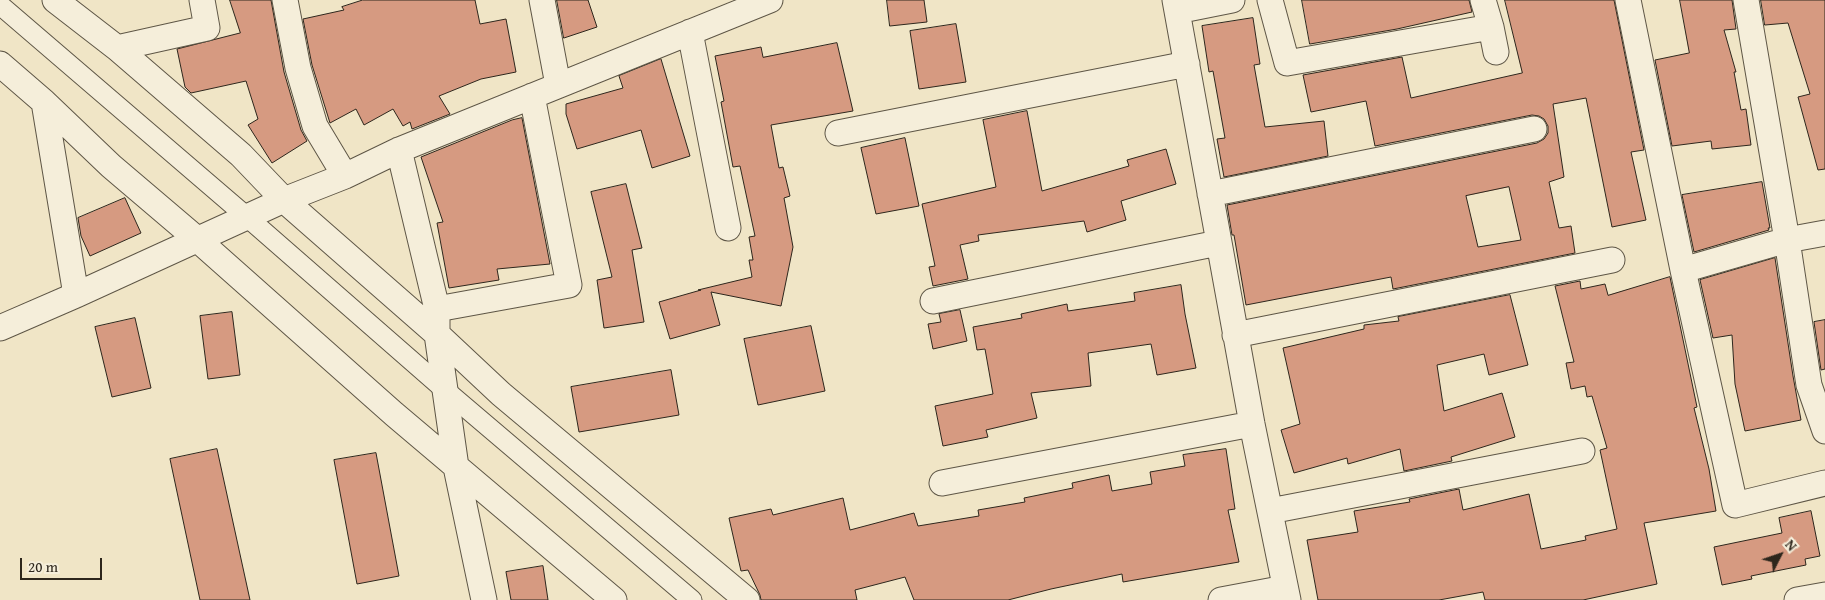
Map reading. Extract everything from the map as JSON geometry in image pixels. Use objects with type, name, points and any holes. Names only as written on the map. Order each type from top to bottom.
[{"type":"street","points":[[55,0],[117,48],[241,155],[284,200],[437,334],[501,394],[747,600]]},
{"type":"street","points":[[117,48],[207,28],[202,0]]},
{"type":"street","points":[[285,0],[298,68],[315,126],[345,176]]},
{"type":"street","points":[[542,0],[558,85]]},
{"type":"street","points":[[0,328],[284,200],[345,176],[399,150],[770,0]]},
{"type":"street","points":[[1221,600],[1287,594],[1235,335],[1176,5],[1232,0]]},
{"type":"street","points":[[1270,0],[1287,63],[1491,27]]},
{"type":"street","points":[[1483,0],[1496,52]]},
{"type":"street","points":[[1628,0],[1683,270],[1736,505],[1825,483]]},
{"type":"street","points":[[1746,0],[1787,240],[1809,385],[1825,431]]},
{"type":"street","points":[[0,6],[247,217],[445,390],[692,600]]},
{"type":"street","points":[[690,32],[728,228]]},
{"type":"street","points":[[0,64],[44,102],[111,166],[198,240],[394,414],[614,600]]},
{"type":"street","points":[[838,133],[1187,64]]},
{"type":"street","points":[[437,310],[569,285],[532,96]]},
{"type":"street","points":[[44,102],[76,295]]},
{"type":"street","points":[[1210,194],[1534,129]]},
{"type":"street","points":[[399,150],[437,310],[437,334],[456,467],[484,600]]},
{"type":"street","points":[[1683,270],[1787,240],[1825,233]]},
{"type":"street","points":[[933,300],[1218,243]]},
{"type":"street","points":[[1235,335],[1612,260]]},
{"type":"street","points":[[942,483],[1252,424]]},
{"type":"street","points":[[1270,510],[1582,451]]},
{"type":"street","points":[[1796,600],[1825,595]]},
{"type":"building","points":[[230,0],[271,0],[284,72],[301,130],[307,141],[272,163],[248,125],[258,119],[246,81],[191,93],[185,87],[177,49],[240,33]]},
{"type":"building","points":[[363,0],[475,0],[480,24],[506,19],[516,72],[481,79],[439,96],[450,114],[412,129],[410,122],[403,126],[393,109],[364,125],[356,109],[330,123],[312,65],[303,19],[344,10],[342,7]]},
{"type":"building","points":[[557,0],[588,0],[597,27],[564,38]]},
{"type":"building","points":[[887,0],[924,0],[927,22],[890,26]]},
{"type":"building","points":[[1302,0],[1469,0],[1472,12],[1397,29],[1310,44]]},
{"type":"building","points":[[1505,0],[1614,0],[1644,150],[1631,152],[1646,220],[1612,227],[1586,98],[1553,104],[1564,177],[1549,182],[1559,228],[1571,226],[1575,253],[1393,289],[1391,277],[1246,305],[1227,205],[1537,143],[1544,139],[1548,133],[1548,126],[1544,119],[1532,115],[1375,146],[1366,101],[1311,112],[1303,75],[1402,57],[1411,98],[1522,73]],"holes":[[[1509,187],[1521,240],[1478,247],[1466,196]]]},
{"type":"building","points":[[1680,0],[1732,0],[1736,29],[1724,30],[1736,72],[1734,72],[1741,110],[1746,109],[1751,145],[1712,149],[1711,141],[1672,146],[1655,60],[1689,53]]},
{"type":"building","points":[[1761,0],[1825,0],[1825,169],[1818,170],[1798,97],[1810,94],[1788,23],[1765,25]]},
{"type":"building","points":[[1253,18],[1260,64],[1254,65],[1265,127],[1324,121],[1328,156],[1224,177],[1217,139],[1225,138],[1213,71],[1209,72],[1202,26]]},
{"type":"building","points":[[956,24],[966,82],[919,89],[910,31]]},
{"type":"building","points":[[837,43],[853,111],[771,125],[779,168],[783,167],[790,196],[784,198],[793,247],[781,306],[711,292],[720,325],[670,339],[659,302],[752,277],[749,260],[753,260],[749,237],[755,236],[740,166],[733,167],[721,102],[724,101],[715,56],[761,47],[763,57]]},
{"type":"building","points":[[661,59],[690,156],[652,168],[641,130],[577,149],[566,114],[566,104],[623,88],[619,76]]},
{"type":"building","points":[[1027,111],[1042,191],[1129,166],[1127,160],[1166,149],[1176,184],[1121,201],[1126,220],[1087,232],[1084,221],[978,235],[979,241],[960,245],[968,279],[933,286],[929,267],[935,266],[922,204],[996,187],[983,120]]},
{"type":"building","points":[[522,118],[550,264],[497,269],[499,280],[449,288],[437,223],[443,222],[421,157],[512,120]]},
{"type":"building","points":[[905,138],[919,206],[876,214],[861,148]]},
{"type":"building","points":[[1762,182],[1769,230],[1694,252],[1682,195]]},
{"type":"building","points":[[626,184],[642,248],[632,250],[644,322],[604,328],[597,280],[612,277],[591,192]]},
{"type":"building","points":[[125,198],[141,233],[90,256],[81,236],[78,218]]},
{"type":"building","points":[[1775,258],[1801,420],[1745,431],[1735,384],[1732,335],[1713,338],[1700,280]]},
{"type":"building","points":[[1670,277],[1697,407],[1694,408],[1709,469],[1716,511],[1644,523],[1657,584],[1583,600],[1485,600],[1483,592],[1439,600],[1318,600],[1307,540],[1358,532],[1354,511],[1410,502],[1409,499],[1459,489],[1463,510],[1529,494],[1541,549],[1586,540],[1585,536],[1617,529],[1600,450],[1607,448],[1592,396],[1587,397],[1585,386],[1571,389],[1566,363],[1574,362],[1555,286],[1580,281],[1581,289],[1605,284],[1608,295]]},
{"type":"building","points":[[1181,285],[1196,368],[1157,375],[1151,344],[1088,353],[1091,386],[1031,393],[1037,418],[986,430],[988,437],[943,446],[935,406],[993,394],[985,349],[977,350],[973,327],[1022,318],[1021,314],[1067,304],[1068,311],[1135,301],[1134,293]]},
{"type":"building","points":[[1510,295],[1528,365],[1489,375],[1484,354],[1437,365],[1444,411],[1502,393],[1515,437],[1451,457],[1452,461],[1404,471],[1400,449],[1348,464],[1347,458],[1294,473],[1281,430],[1300,424],[1283,348],[1364,329],[1364,325],[1399,321],[1398,317]]},
{"type":"building","points":[[960,310],[967,341],[933,349],[928,324],[941,322],[939,314]]},
{"type":"building","points":[[232,312],[240,375],[208,379],[200,316]]},
{"type":"building","points":[[135,318],[151,388],[112,397],[95,327]]},
{"type":"building","points":[[1825,320],[1825,369],[1821,370],[1814,322]]},
{"type":"building","points":[[811,326],[825,391],[758,405],[744,339]]},
{"type":"building","points":[[671,370],[679,415],[579,432],[571,387]]},
{"type":"building","points":[[217,449],[250,600],[200,600],[170,459]]},
{"type":"building","points":[[1226,449],[1235,509],[1228,510],[1239,562],[1123,582],[1122,574],[1008,600],[914,600],[905,577],[855,590],[857,600],[761,600],[748,570],[741,571],[729,518],[771,509],[773,515],[843,498],[850,530],[914,513],[918,526],[979,516],[978,510],[1025,502],[1024,498],[1073,488],[1072,483],[1109,475],[1112,491],[1152,484],[1150,472],[1185,466],[1183,455]]},
{"type":"building","points":[[376,453],[399,576],[357,584],[334,460]]},
{"type":"building","points":[[1811,511],[1820,556],[1805,559],[1806,565],[1751,576],[1752,579],[1722,585],[1714,547],[1782,533],[1779,518]]},
{"type":"building","points":[[543,566],[548,600],[511,600],[506,572]]}]
